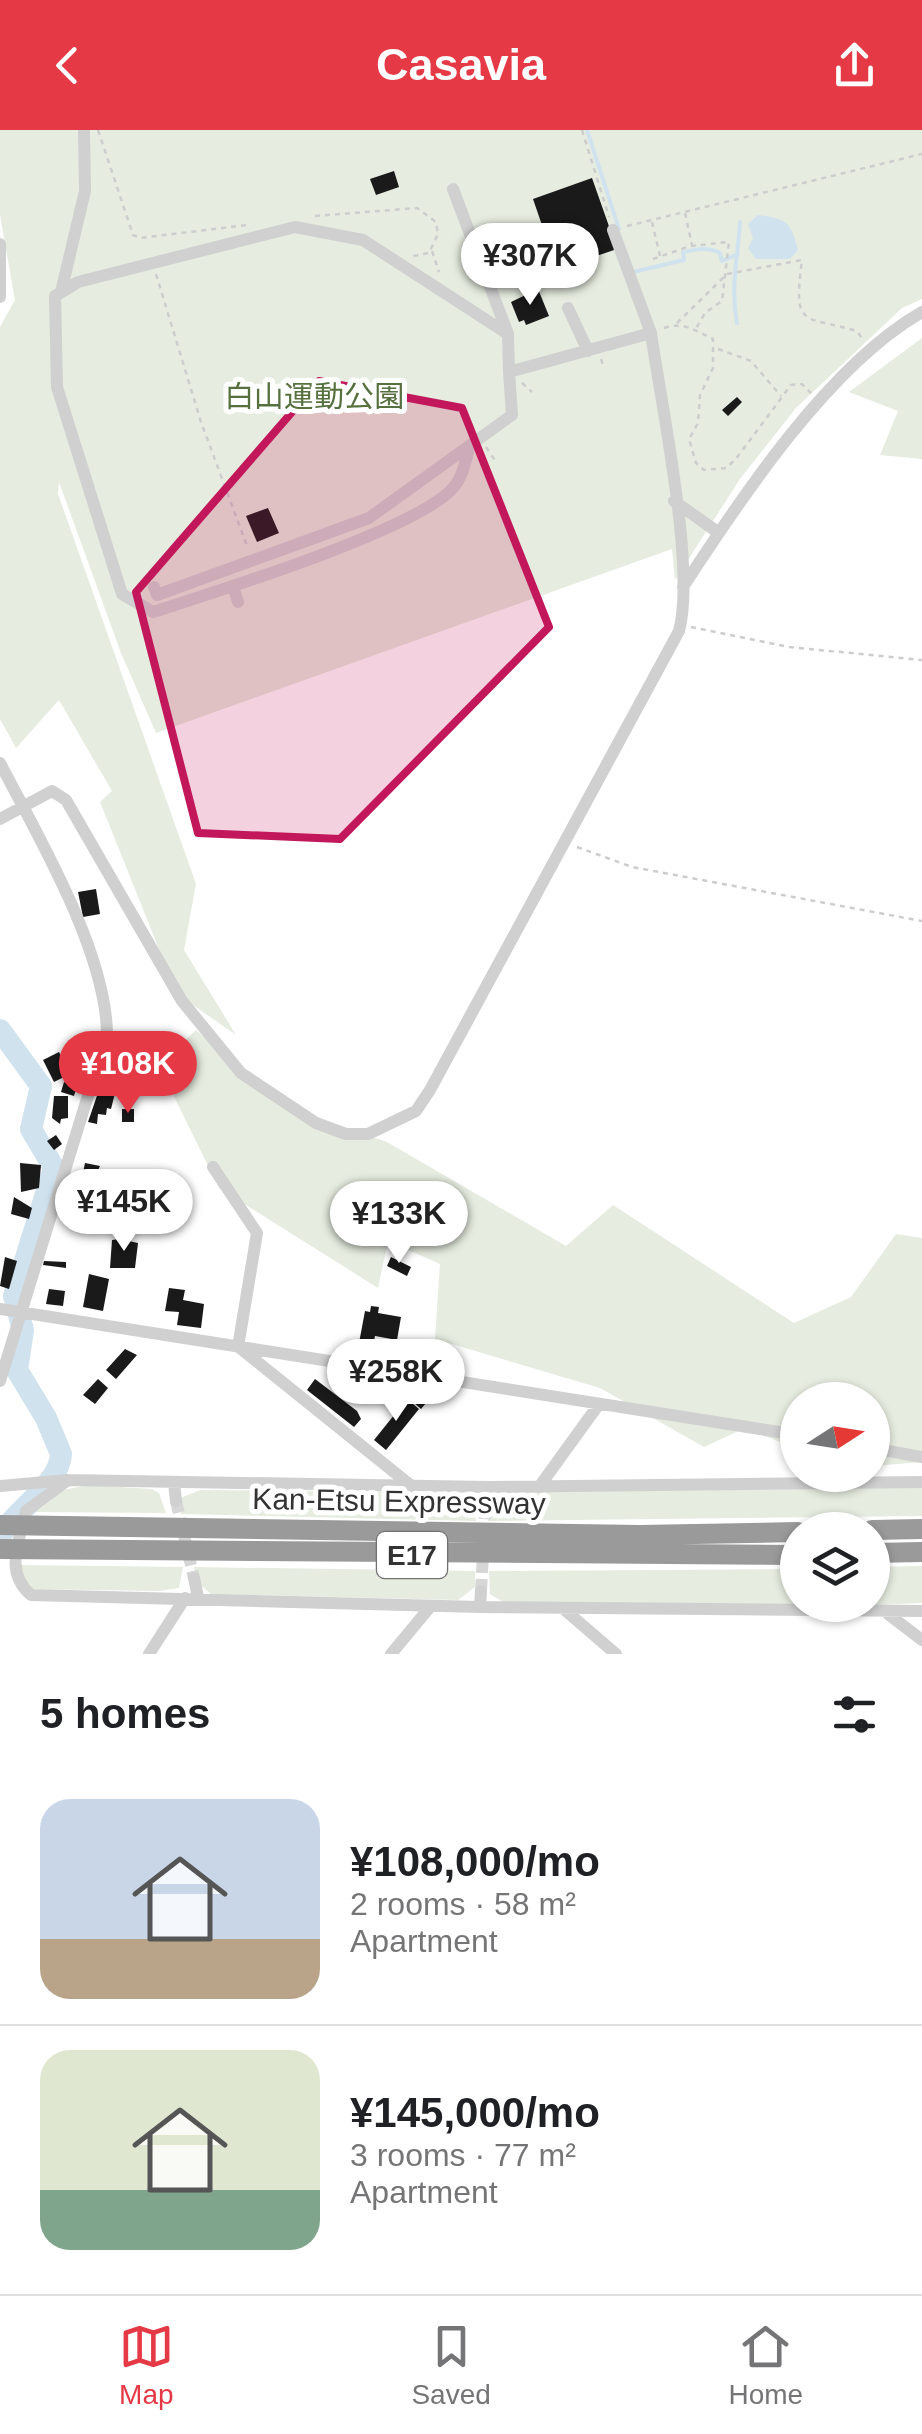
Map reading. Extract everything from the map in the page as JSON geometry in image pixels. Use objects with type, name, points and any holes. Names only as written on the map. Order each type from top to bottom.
[{"type":"highway","name":"Kan-Etsu Expressway","points":[[0,1525],[640,1535],[780,1532]]},
{"type":"highway","points":[[890,1529],[922,1528]]},
{"type":"highway","name":"Kan-Etsu Expressway","points":[[0,1549],[780,1555]]},
{"type":"highway","points":[[890,1553],[922,1552]]},
{"type":"street","points":[[84,130],[85,192],[62,288],[55,296],[56,387],[122,594],[154,612],[234,586],[431,505],[460,478],[475,441]]},
{"type":"street","points":[[154,587],[157,595],[370,518],[512,415],[508,334],[453,189]]},
{"type":"street","points":[[62,288],[295,227],[362,240],[508,334]]},
{"type":"street","points":[[0,819],[52,792],[66,800],[197,1024],[241,1073],[279,1102],[346,1134],[368,1134],[416,1111],[568,843],[681,624],[682,588],[674,501],[651,333],[614,230]]},
{"type":"street","points":[[0,244],[0,296]]},
{"type":"street","points":[[568,308],[588,351]]},
{"type":"street","points":[[682,588],[773,456],[870,349],[922,312]]},
{"type":"street","points":[[509,372],[651,333]]},
{"type":"street","points":[[674,501],[719,532]]},
{"type":"street","points":[[234,586],[238,602]]},
{"type":"street","points":[[0,763],[47,852],[95,970],[107,1034],[0,1380]]},
{"type":"street","points":[[213,1168],[257,1233],[238,1347]]},
{"type":"street","points":[[0,1309],[74,1317],[238,1347],[780,1432]]},
{"type":"street","points":[[238,1347],[414,1488]]},
{"type":"street","points":[[539,1487],[600,1404]]},
{"type":"street","points":[[890,1451],[922,1457]]},
{"type":"street","points":[[0,1486],[68,1480],[487,1493],[539,1487],[922,1482]]},
{"type":"street","points":[[68,1480],[26,1511],[14,1568],[18,1584],[31,1595],[566,1611],[780,1613]]},
{"type":"street","points":[[174,1482],[176,1501]]},
{"type":"street","points":[[150,1654],[191,1597],[194,1578]]},
{"type":"street","points":[[480,1591],[480,1607]]},
{"type":"street","points":[[391,1654],[430,1607]]},
{"type":"street","points":[[566,1611],[616,1654]]},
{"type":"street","points":[[890,1614],[922,1612]]},
{"type":"street","points":[[890,1616],[922,1640]]},
{"type":"path","points":[[582,130],[614,230],[922,154]]},
{"type":"path","points":[[685,212],[692,246]]},
{"type":"path","points":[[652,220],[660,256]]},
{"type":"path","points":[[653,259],[692,246],[729,242],[722,301],[705,314],[695,330]]},
{"type":"path","points":[[432,250],[446,292]]},
{"type":"path","points":[[651,333],[676,324],[727,274],[802,260],[799,298],[803,315],[811,324],[857,332],[870,349]]},
{"type":"path","points":[[152,263],[201,422],[254,563]]},
{"type":"path","points":[[676,324],[713,340],[716,349],[710,379],[700,395],[698,423],[690,438],[696,463],[704,470],[726,468],[736,460],[791,385],[802,384],[809,390]]},
{"type":"path","points":[[716,349],[751,361],[781,396]]},
{"type":"path","points":[[475,441],[496,462]]},
{"type":"path","points":[[681,624],[789,648],[922,660]]},
{"type":"path","points":[[568,843],[632,867],[922,921]]},
{"type":"highlighted area","points":[[319,381],[462,408],[549,627],[340,839],[198,833],[136,592]]},
{"type":"green space","name":"白山運動公園","points":[[0,130],[922,130],[922,299],[902,308],[796,408],[740,479],[675,580],[672,549],[156,733],[121,653],[59,482],[58,494],[196,884],[184,950],[236,1035],[177,994],[100,802],[112,791],[59,700],[16,748],[0,719],[0,327],[15,300],[0,215]]},
{"type":"green space","points":[[922,338],[922,459],[880,455],[898,411],[849,392]]},
{"type":"green space","points":[[196,1030],[287,1108],[387,1142],[566,1246],[613,1205],[794,1323],[851,1297],[896,1234],[922,1238],[922,1462],[890,1465],[890,1382],[780,1382],[780,1442],[745,1428],[704,1447],[600,1388],[435,1339],[440,1264],[388,1241],[378,1288],[219,1188],[159,1066]]},
{"type":"green space","points":[[922,1484],[922,1516],[890,1516],[890,1512],[780,1512],[780,1518],[488,1521],[491,1497],[509,1492],[780,1487],[780,1492],[890,1492],[890,1485]]},
{"type":"green space","points":[[88,1485],[152,1489],[159,1493],[166,1513],[30,1512],[58,1491]]},
{"type":"green space","points":[[200,1490],[458,1492],[472,1497],[476,1521],[181,1514],[178,1499]]},
{"type":"green space","points":[[17,1565],[183,1567],[179,1588],[159,1591],[26,1589]]},
{"type":"green space","points":[[922,1566],[922,1603],[890,1604],[890,1567]]},
{"type":"green space","points":[[194,1567],[475,1571],[475,1587],[458,1600],[211,1594],[198,1583]]},
{"type":"green space","points":[[780,1569],[780,1605],[503,1602],[490,1594],[489,1571]]},
{"type":"water","points":[[758,215],[782,220],[790,228],[798,250],[790,259],[756,259],[748,248],[753,238],[748,224]]},
{"type":"building","points":[[394,171],[399,187],[376,195],[370,179]]},
{"type":"building","points":[[592,178],[617,249],[567,266],[554,228],[544,231],[533,199]]},
{"type":"building","points":[[538,289],[549,316],[526,325],[524,320],[519,322],[511,302]]},
{"type":"building","points":[[737,397],[742,402],[728,416],[722,410]]},
{"type":"building","points":[[268,508],[279,533],[257,542],[246,516]]},
{"type":"building","points":[[96,889],[100,914],[83,917],[78,892]]},
{"type":"building","points":[[131,1034],[147,1057],[134,1066],[118,1043]]},
{"type":"building","points":[[77,1041],[87,1043],[84,1055],[73,1052]]},
{"type":"building","points":[[59,1052],[70,1074],[54,1082],[43,1060]]},
{"type":"building","points":[[64,1082],[77,1086],[74,1096],[61,1092]]},
{"type":"building","points":[[101,1084],[115,1093],[111,1109],[107,1108],[106,1115],[98,1114],[97,1124],[88,1122]]},
{"type":"building","points":[[54,1096],[68,1096],[68,1118],[61,1119],[60,1124],[52,1118]]},
{"type":"building","points":[[122,1109],[134,1109],[134,1122],[122,1122]]},
{"type":"building","points":[[56,1135],[62,1144],[54,1150],[47,1141]]},
{"type":"building","points":[[20,1163],[41,1165],[39,1188],[21,1192]]},
{"type":"building","points":[[85,1163],[100,1166],[92,1184],[81,1182]]},
{"type":"building","points":[[72,1186],[86,1190],[83,1202],[68,1199]]},
{"type":"building","points":[[14,1197],[32,1208],[29,1219],[11,1214]]},
{"type":"building","points":[[90,1201],[95,1203],[92,1214],[79,1215],[82,1204],[90,1206]]},
{"type":"building","points":[[112,1240],[138,1243],[135,1268],[110,1268]]},
{"type":"building","points":[[5,1257],[17,1261],[9,1289],[0,1286]]},
{"type":"building","points":[[391,1257],[411,1267],[407,1276],[387,1266]]},
{"type":"building","points":[[44,1261],[66,1262],[66,1268],[43,1265]]},
{"type":"building","points":[[89,1274],[109,1279],[103,1311],[83,1307]]},
{"type":"building","points":[[169,1288],[185,1290],[183,1300],[204,1304],[201,1328],[177,1325],[179,1312],[165,1311]]},
{"type":"building","points":[[49,1289],[65,1291],[63,1306],[46,1304]]},
{"type":"building","points":[[371,1306],[379,1307],[378,1313],[401,1317],[397,1340],[375,1336],[373,1346],[359,1343],[365,1311],[370,1312]]},
{"type":"building","points":[[125,1349],[137,1355],[116,1379],[106,1370]]},
{"type":"building","points":[[98,1379],[108,1388],[95,1404],[83,1395]]},
{"type":"building","points":[[315,1379],[357,1411],[361,1419],[354,1427],[307,1390]]},
{"type":"building","points":[[418,1389],[435,1392],[421,1409],[409,1398]]},
{"type":"building","points":[[407,1399],[419,1409],[386,1450],[374,1440]]},
{"type":"waterway","points":[[587,130],[619,229]]},
{"type":"waterway","points":[[737,323],[734,284],[740,222]]},
{"type":"waterway","points":[[633,272],[684,260],[683,252],[693,250],[715,251],[722,261],[738,254]]},
{"type":"waterway","points":[[0,1030],[41,1086],[31,1129],[54,1168],[14,1296],[23,1330],[17,1370],[46,1418],[61,1454],[53,1476],[0,1536]]},
{"type":"tunnel","points":[[481,1591],[486,1499]]},
{"type":"tunnel","points":[[176,1501],[194,1578]]}]
